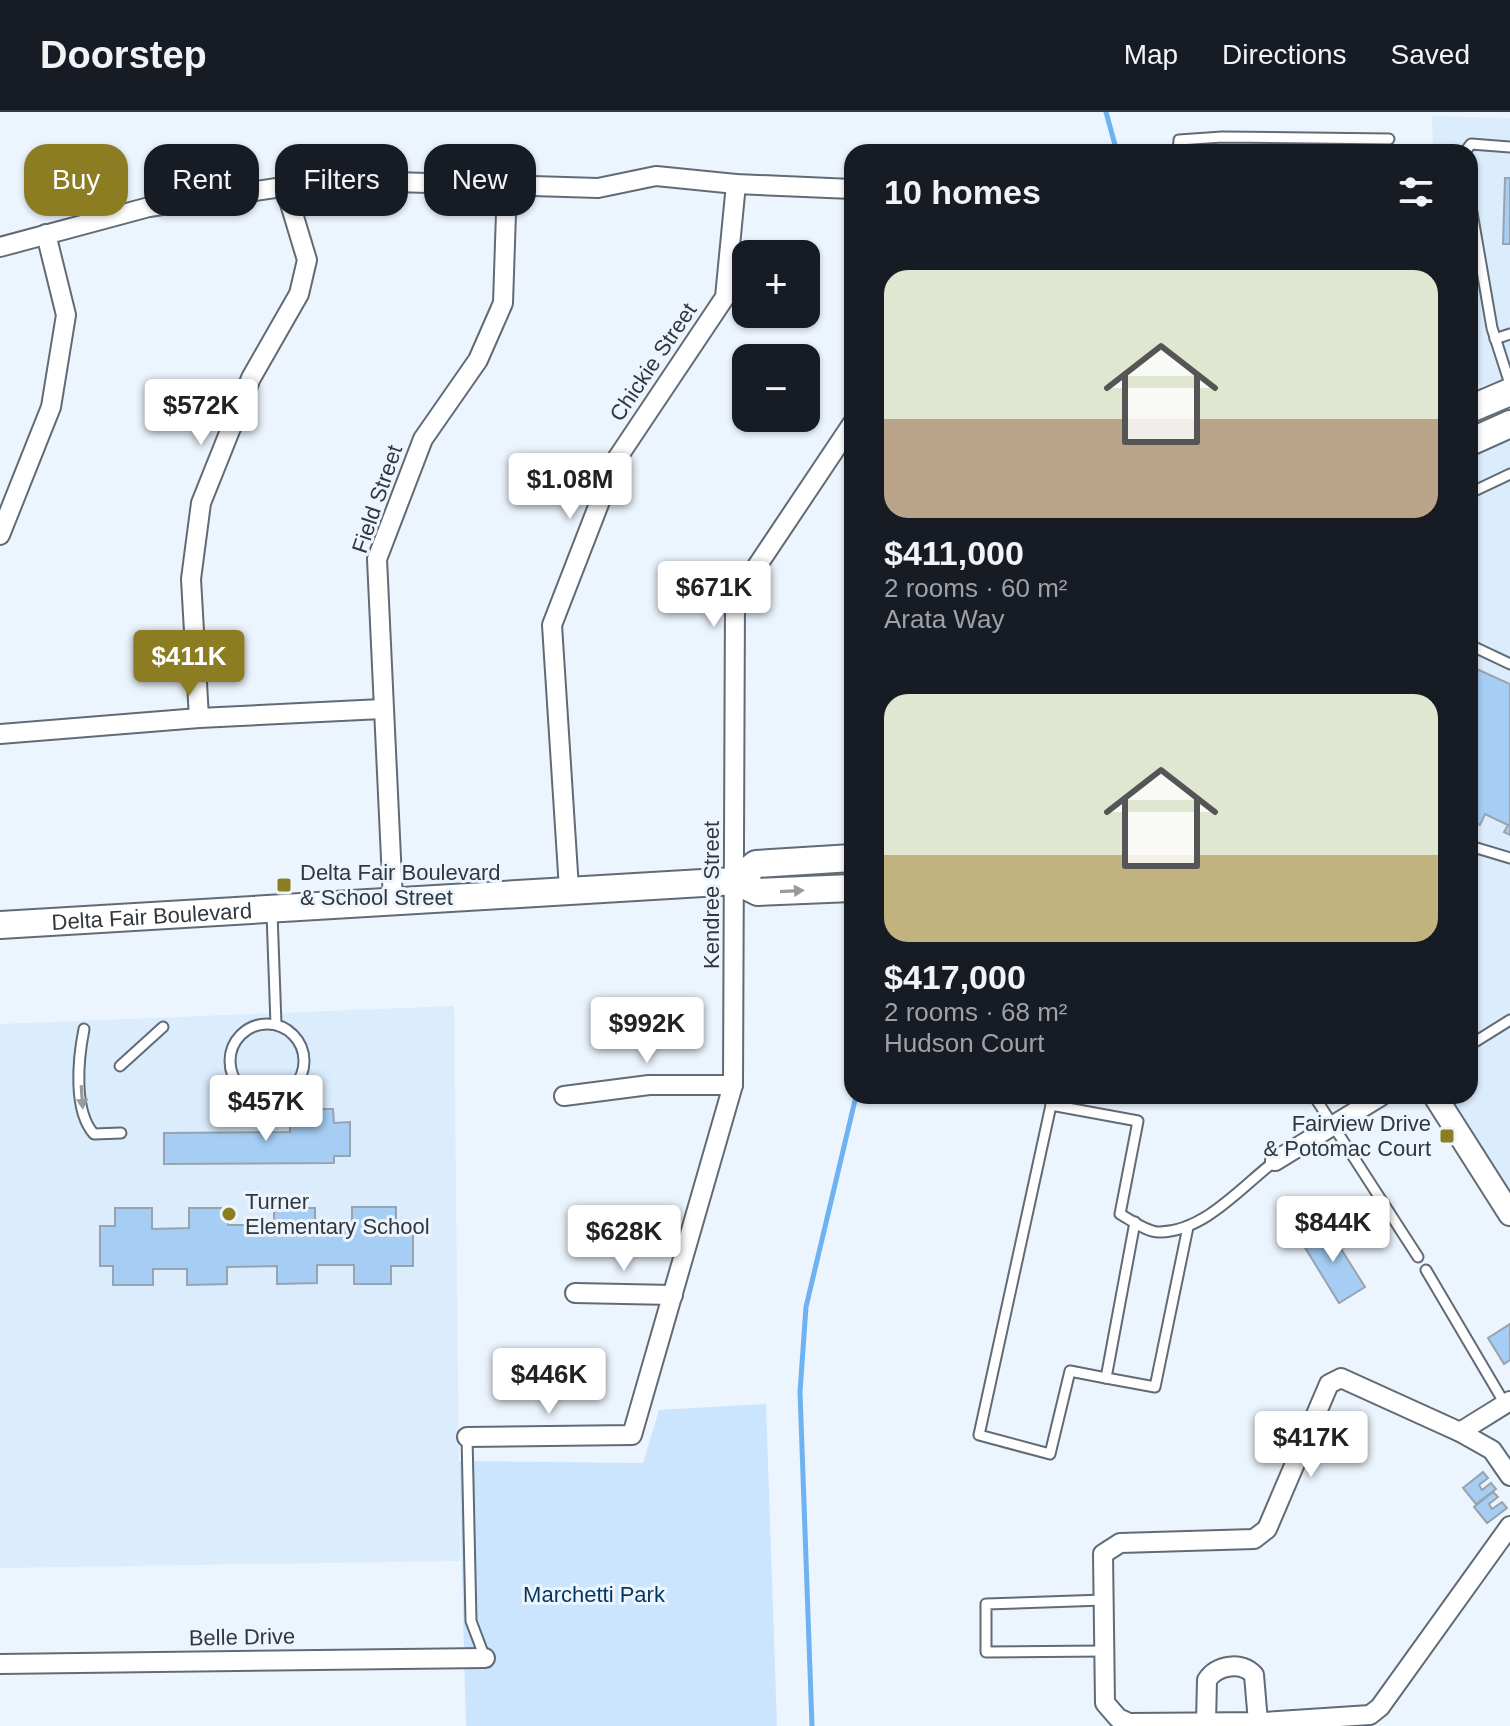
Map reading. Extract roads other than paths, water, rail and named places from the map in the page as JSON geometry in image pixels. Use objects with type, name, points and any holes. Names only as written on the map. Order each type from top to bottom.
[{"type":"main road","points":[[1478,406],[1510,392]]},
{"type":"main road","points":[[1478,438],[1510,424]]},
{"type":"main road","name":"Delta Fair Boulevard","points":[[736,881],[756,864],[844,858]]},
{"type":"main road","name":"Delta Fair Boulevard","points":[[0,925],[736,881],[758,892],[844,888]]},
{"type":"street","points":[[536,185],[598,188],[656,176],[736,184],[844,189]]},
{"type":"street","name":"Chickie Street","points":[[569,889],[552,625],[616,460],[725,297],[736,184]]},
{"type":"street","points":[[0,247],[149,207],[275,188]]},
{"type":"street","points":[[199,718],[191,579],[201,503],[251,378],[299,294],[307,260],[294,216]]},
{"type":"street","name":"Field Street","points":[[393,901],[377,559],[423,439],[478,360],[503,303],[506,216]]},
{"type":"street","points":[[0,535],[51,407],[66,315],[46,234]]},
{"type":"street","name":"Kendree Street","points":[[467,1437],[632,1435],[733,1085],[735,599],[844,436]]},
{"type":"street","points":[[0,734],[199,718],[382,709]]},
{"type":"street","points":[[564,1096],[649,1085],[733,1085]]},
{"type":"street","points":[[1275,1161],[1368,1104]]},
{"type":"street","points":[[1440,1104],[1510,1214]]},
{"type":"street","points":[[575,1293],[673,1295]]},
{"type":"street","points":[[1510,1476],[1492,1450],[1460,1432],[1341,1378],[1329,1384],[1267,1529],[1254,1539],[1120,1543],[1103,1554],[1105,1703],[1118,1718],[1129,1723],[1258,1722],[1370,1715],[1380,1707],[1510,1526]]},
{"type":"street","points":[[1460,1432],[1508,1402]]},
{"type":"street","name":"Belle Drive","points":[[0,1664],[485,1658]]},
{"type":"street","points":[[1206,1722],[1207,1680],[1218,1669],[1226,1667],[1245,1668],[1254,1675],[1258,1684],[1258,1722]]},
{"type":"lane","points":[[1179,144],[1179,140],[1222,137],[1389,139]]},
{"type":"lane","points":[[1297,139],[1297,144]]},
{"type":"lane","points":[[1331,140],[1332,144]]},
{"type":"lane","points":[[1478,145],[1510,147]]},
{"type":"lane","points":[[1478,245],[1495,339],[1510,384]]},
{"type":"lane","points":[[1495,339],[1510,334]]},
{"type":"lane","points":[[1478,489],[1510,474]]},
{"type":"lane","points":[[1478,649],[1510,664]]},
{"type":"lane","points":[[1478,848],[1510,858]]},
{"type":"lane","points":[[272,909],[276,1024]]},
{"type":"lane","points":[[1478,1040],[1510,1020]]},
{"type":"lane","points":[[276,1024],[296,1036],[305,1057],[300,1080],[282,1095],[259,1097],[239,1085],[230,1064],[235,1041],[253,1026],[276,1024]]},
{"type":"lane","points":[[120,1066],[163,1027]]},
{"type":"lane","points":[[84,1029],[80,1048],[84,1123],[94,1134],[121,1133]]},
{"type":"lane","points":[[1051,1104],[979,1435],[1050,1454],[1070,1371],[1155,1387],[1188,1227]]},
{"type":"lane","points":[[1065,1104],[1138,1121],[1120,1214],[1157,1233],[1188,1227],[1210,1215],[1275,1161]]},
{"type":"lane","points":[[1319,1104],[1418,1257]]},
{"type":"lane","points":[[1106,1378],[1135,1222]]},
{"type":"lane","points":[[1426,1270],[1508,1402]]},
{"type":"lane","points":[[467,1437],[471,1621],[485,1658]]},
{"type":"lane","points":[[1104,1600],[986,1604],[986,1652],[1104,1651]]},
{"type":"waterway","points":[[1106,112],[1115,144]]},
{"type":"waterway","points":[[812,1726],[800,1392],[806,1307],[854,1104]]},
{"type":"place","name":"Delta Fair Boulevard & School Street","points":[[284,885]]},
{"type":"place","name":"Fairview Drive & Potomac Court","points":[[1447,1136]]},
{"type":"place","name":"Turner Elementary School","points":[[229,1214]]},
{"type":"park label","name":"Marchetti Park","points":[[594,1594]]}]
